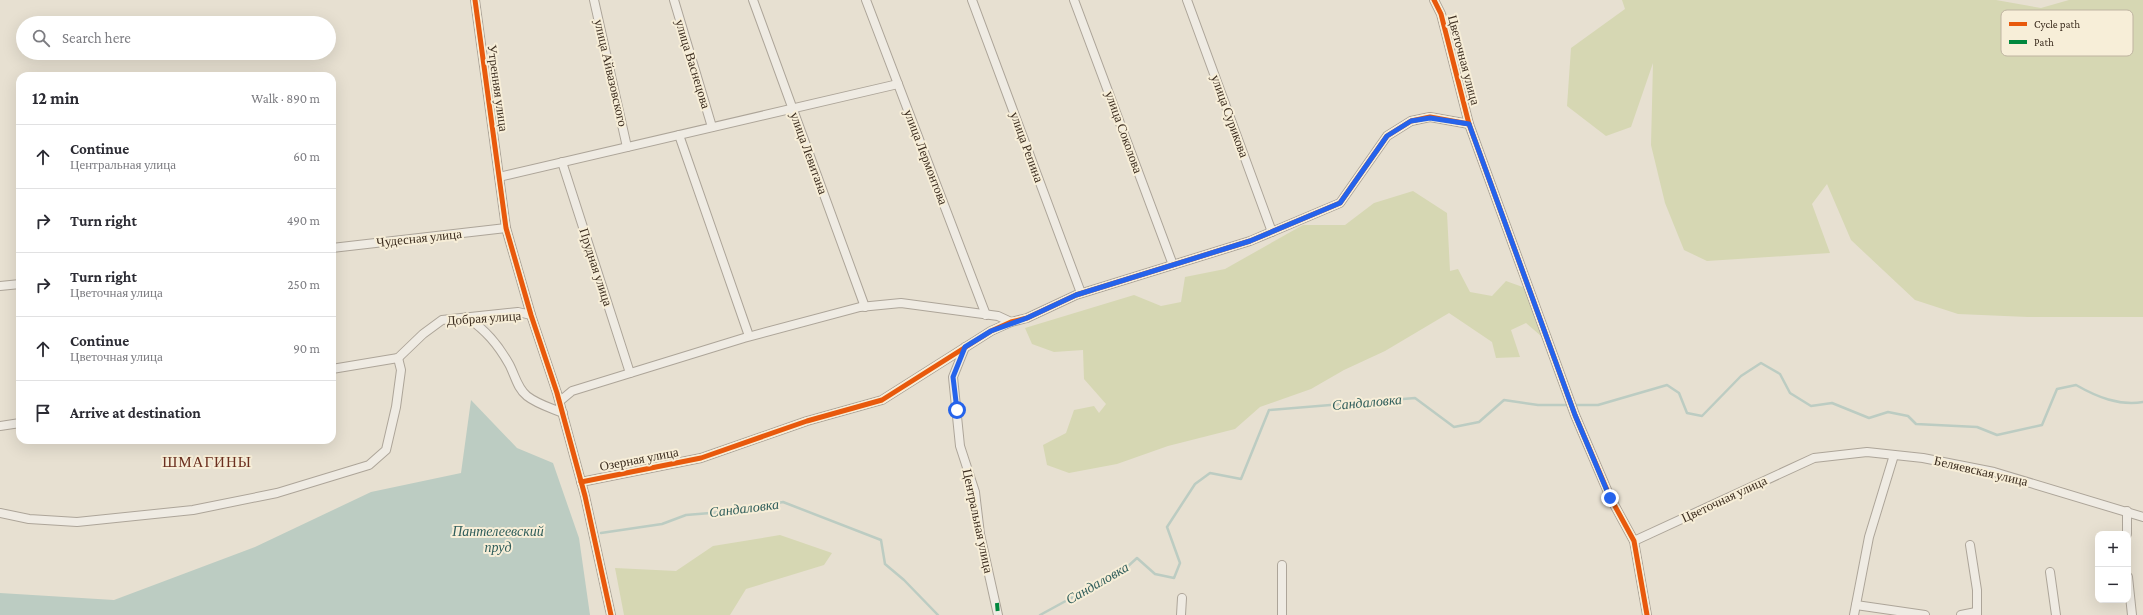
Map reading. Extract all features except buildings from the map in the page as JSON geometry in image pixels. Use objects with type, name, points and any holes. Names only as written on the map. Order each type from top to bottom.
[{"type":"street","name":"улица Айвазовского","points":[[594,0],[627,147]]},
{"type":"street","name":"улица Васнецова","points":[[674,0],[712,127]]},
{"type":"street","name":"улица Левитана","points":[[753,0],[865,307]]},
{"type":"street","name":"улица Лермонтова","points":[[866,0],[986,315]]},
{"type":"street","name":"улица Репина","points":[[972,0],[1081,294]]},
{"type":"street","name":"улица Соколова","points":[[1074,0],[1174,265]]},
{"type":"street","name":"улица Сурикова","points":[[1187,0],[1272,232]]},
{"type":"street","name":"Цветочная улица","points":[[1434,0],[1441,14],[1469,124],[1568,397],[1610,498],[1634,541],[1814,458]]},
{"type":"street","name":"Утренняя улица","points":[[475,1],[506,228],[531,315],[560,401],[582,482],[611,615]]},
{"type":"street","points":[[499,177],[898,84]]},
{"type":"street","name":"Озерная улица","points":[[582,482],[701,458],[807,421],[882,400],[991,331],[1011,322],[1027,318],[1081,294],[1250,241],[1340,203],[1387,136],[1411,121],[1430,118],[1469,124]]},
{"type":"street","points":[[679,135],[749,336]]},
{"type":"street","name":"Прудная улица","points":[[562,162],[630,373]]},
{"type":"street","name":"Чудесная улица","points":[[336,248],[506,228]]},
{"type":"street","points":[[0,286],[16,284]]},
{"type":"street","points":[[560,401],[572,391],[749,336],[865,307],[901,303],[998,316],[1011,322]]},
{"type":"street","name":"Добрая улица","points":[[398,358],[442,320],[518,312],[531,315]]},
{"type":"street","points":[[467,317],[484,328],[493,339],[510,366],[523,392],[533,400],[563,413]]},
{"type":"street","name":"Центральная улица","points":[[965,347],[953,377],[960,446],[975,492],[980,534],[998,615]]},
{"type":"street","points":[[0,513],[29,519],[77,522],[193,510],[277,493],[369,465],[386,450],[396,407],[401,370],[398,358],[336,368]]},
{"type":"street","points":[[0,426],[16,424]]},
{"type":"street","name":"Беляевская улица","points":[[1814,458],[1868,452],[1923,458],[1994,472],[2143,517]]},
{"type":"street","points":[[1854,615],[1869,537],[1894,455]]},
{"type":"street","points":[[2127,511],[2127,531]]},
{"type":"street","points":[[1634,541],[1647,615]]},
{"type":"street","points":[[1961,615],[1977,613],[1977,590],[1970,545]]},
{"type":"street","points":[[1282,565],[1282,615]]},
{"type":"street","points":[[2050,572],[2056,615]]},
{"type":"street","points":[[1181,615],[1182,598]]},
{"type":"street","points":[[2131,603],[2132,615]]},
{"type":"street","points":[[1856,605],[1925,615]]},
{"type":"green space","points":[[1622,0],[1996,0],[2041,8],[2069,0],[2143,0],[2143,317],[2028,317],[1958,314],[1915,300],[1851,240],[1827,184],[1812,204],[1830,253],[1707,261],[1684,250],[1665,203],[1651,145],[1653,63],[1631,127],[1606,136],[1567,106],[1571,48],[1625,9]]},
{"type":"green space","points":[[1413,191],[1447,213],[1450,271],[1458,269],[1470,292],[1492,296],[1506,281],[1528,289],[1541,336],[1526,323],[1511,330],[1520,357],[1496,358],[1492,342],[1449,313],[1385,351],[1344,370],[1311,389],[1260,407],[1235,429],[1168,446],[1117,464],[1069,473],[1047,465],[1043,445],[1066,433],[1074,410],[1094,406],[1099,413],[1106,404],[1084,379],[1083,350],[1054,352],[1032,344],[1025,328],[1134,295],[1161,306],[1181,302],[1185,277],[1225,269],[1303,225],[1345,225],[1374,203]]},
{"type":"green space","points":[[780,535],[832,553],[824,565],[746,589],[730,615],[624,615],[615,568],[676,571],[713,546]]},
{"type":"water","name":"Пантелеевский пруд","points":[[471,400],[517,448],[553,463],[579,538],[590,615],[0,615],[0,593],[114,600],[255,547],[371,492],[461,473]]},
{"type":"waterway","name":"Сандаловка","points":[[1040,615],[1126,568],[1137,558],[1155,574],[1174,578],[1180,563],[1167,527],[1195,484],[1210,473],[1241,479],[1269,410],[1415,398],[1454,427],[1479,422],[1504,400],[1538,405],[1598,405],[1667,385],[1679,393],[1687,413],[1702,416],[1741,376],[1761,363],[1780,374],[1790,393],[1811,406],[1832,403],[1869,418],[1888,412],[1908,416],[1916,424],[1977,427],[1997,435],[2042,425],[2057,389],[2076,385],[2108,400],[2125,403],[2143,402]]},
{"type":"waterway","name":"Сандаловка","points":[[601,533],[662,524],[686,515],[735,511],[783,502],[881,540],[885,564],[904,580],[938,615]]},
{"type":"marked path","points":[[997,603],[998,615]]},
{"type":"cycle path","points":[[475,0],[506,228],[531,315],[557,393],[585,496],[611,615]]},
{"type":"cycle path","points":[[1434,0],[1441,14],[1469,124],[1575,415],[1610,497],[1634,541],[1647,615]]},
{"type":"cycle path","points":[[581,482],[701,458],[807,421],[882,400],[991,331],[1011,322],[1027,318],[1076,295],[1250,241],[1340,203],[1387,136],[1411,121],[1430,117],[1469,124]]},
{"type":"district","name":"ШМАГИНЫ","points":[[207,462]]},
{"type":"route","points":[[957,410],[953,377],[965,347],[991,331],[1011,322],[1027,318],[1076,295],[1250,241],[1340,203],[1387,136],[1411,121],[1430,118],[1469,124],[1575,415],[1610,498]]}]
